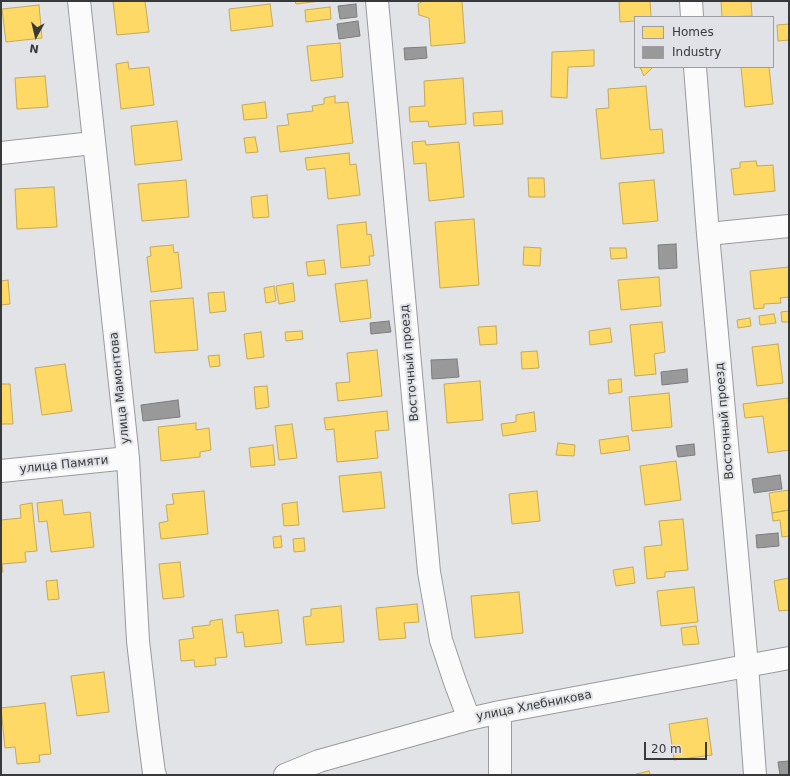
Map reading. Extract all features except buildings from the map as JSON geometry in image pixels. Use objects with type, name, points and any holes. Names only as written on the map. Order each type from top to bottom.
[{"type":"street","name":"улица Мамонтова","points":[[79,1],[93,143],[128,458],[138,641],[148,727],[150,774]]},
{"type":"street","name":"Восточный проезд","points":[[378,1],[429,572],[441,640],[469,719]]},
{"type":"street","points":[[691,1],[692,16]]},
{"type":"street","name":"Восточный проезд","points":[[696,68],[708,234],[747,665],[755,775]]},
{"type":"street","points":[[1,153],[93,143]]},
{"type":"street","points":[[708,234],[789,226]]},
{"type":"street","name":"улица Памяти","points":[[1,471],[128,458]]},
{"type":"street","name":"улица Хлебникова","points":[[285,775],[319,761],[469,719],[789,658]]},
{"type":"street","points":[[500,712],[500,775]]}]
